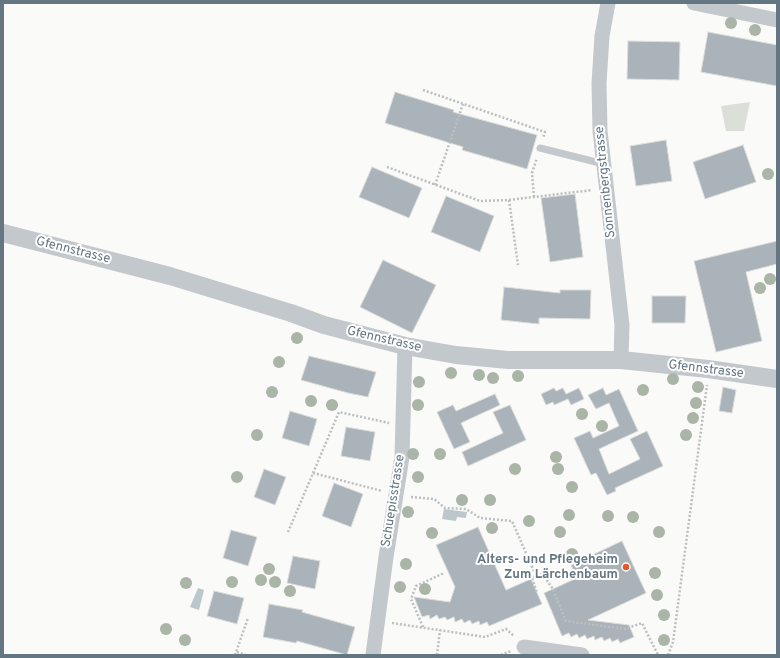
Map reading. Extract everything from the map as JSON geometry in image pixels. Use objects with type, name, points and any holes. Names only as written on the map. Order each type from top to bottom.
[{"type":"street","name":"Sonnenbergstrasse","points":[[608,3],[602,36],[599,83],[600,131],[622,325],[621,360]]},
{"type":"street","points":[[694,3],[777,20]]},
{"type":"street","name":"Gfennstrasse","points":[[3,233],[170,276],[291,313],[324,325],[405,346],[456,355],[508,360],[621,360],[708,369],[777,379]]},
{"type":"street","name":"Schuepisstrasse","points":[[373,655],[386,557],[402,458],[405,346]]},
{"type":"street","points":[[524,647],[582,655]]},
{"type":"lane","points":[[540,148],[604,164]]},
{"type":"path","points":[[423,90],[545,132],[532,173],[534,197]]},
{"type":"path","points":[[436,185],[448,153],[463,104]]},
{"type":"path","points":[[388,167],[480,201],[509,200],[606,189]]},
{"type":"path","points":[[509,200],[518,264]]},
{"type":"path","points":[[668,655],[673,642],[708,369]]},
{"type":"path","points":[[288,532],[339,412],[403,427]]},
{"type":"path","points":[[313,473],[396,495],[434,499],[445,508],[466,509],[480,518],[512,521],[536,576]]},
{"type":"path","points":[[423,627],[411,598],[416,586],[444,573]]},
{"type":"path","points":[[537,593],[532,578],[544,573],[553,589],[566,621],[625,629],[642,623],[658,655]]},
{"type":"path","points":[[246,655],[236,654],[248,618]]},
{"type":"path","points":[[391,623],[485,637],[506,629],[524,647]]},
{"type":"path","points":[[437,655],[440,630]]},
{"type":"shaded area","points":[[750,102],[744,131],[726,131],[721,106]]},
{"type":"shaded area","points":[[444,509],[467,512],[466,518],[457,517],[456,521],[442,519]]},
{"type":"shaded area","points":[[198,588],[204,590],[199,610],[190,607]]},
{"type":"building","points":[[708,32],[777,45],[777,86],[701,72]]},
{"type":"building","points":[[628,41],[680,42],[679,80],[627,79]]},
{"type":"building","points":[[395,92],[454,110],[453,112],[537,135],[527,169],[462,150],[463,147],[385,123]]},
{"type":"building","points":[[666,140],[672,181],[636,186],[630,146]]},
{"type":"building","points":[[743,145],[756,182],[705,199],[693,162]]},
{"type":"building","points":[[372,167],[422,188],[409,218],[359,197]]},
{"type":"building","points":[[575,194],[583,257],[550,262],[541,198]]},
{"type":"building","points":[[446,196],[494,216],[480,252],[431,232]]},
{"type":"building","points":[[777,241],[777,264],[746,272],[762,341],[716,352],[694,261]]},
{"type":"building","points":[[383,260],[436,285],[412,333],[360,307]]},
{"type":"building","points":[[504,287],[560,293],[560,290],[591,290],[590,319],[539,318],[539,324],[501,320]]},
{"type":"building","points":[[652,296],[686,296],[685,323],[652,323]]},
{"type":"building","points":[[309,356],[376,372],[368,397],[301,380]]},
{"type":"building","points":[[723,387],[736,390],[732,413],[719,411]]},
{"type":"building","points":[[554,388],[556,391],[563,388],[566,394],[579,388],[584,399],[571,405],[568,399],[554,405],[553,402],[546,405],[541,394]]},
{"type":"building","points":[[603,388],[606,395],[619,389],[638,431],[599,449],[609,474],[640,459],[630,439],[647,431],[663,466],[615,488],[616,491],[607,495],[596,473],[591,475],[574,438],[590,431],[593,438],[619,426],[609,403],[596,409],[588,395]]},
{"type":"building","points":[[495,394],[500,405],[461,423],[470,442],[454,449],[437,412],[453,405],[456,411]]},
{"type":"building","points":[[510,405],[526,440],[468,466],[462,452],[503,433],[493,412]]},
{"type":"building","points":[[290,411],[317,419],[309,446],[282,438]]},
{"type":"building","points":[[346,427],[375,432],[370,461],[341,456]]},
{"type":"building","points":[[264,469],[286,477],[275,505],[254,497]]},
{"type":"building","points":[[334,483],[363,494],[351,527],[322,516]]},
{"type":"building","points":[[478,527],[506,590],[531,579],[542,604],[489,626],[487,622],[480,625],[479,621],[472,624],[470,620],[464,623],[462,619],[455,622],[454,617],[447,620],[445,617],[439,619],[437,615],[430,619],[429,615],[422,617],[414,597],[450,602],[455,587],[436,545]]},
{"type":"building","points":[[231,530],[257,537],[248,566],[223,558]]},
{"type":"building","points":[[622,541],[646,593],[588,620],[629,625],[634,637],[620,643],[618,639],[612,642],[610,638],[604,641],[602,637],[595,640],[594,636],[587,639],[585,635],[579,638],[577,634],[571,637],[569,633],[562,636],[544,593],[577,578],[571,565]]},
{"type":"building","points":[[293,556],[320,561],[315,589],[287,583]]},
{"type":"building","points":[[214,591],[244,598],[237,624],[207,616]]},
{"type":"building","points":[[269,604],[303,610],[302,612],[355,627],[347,655],[297,641],[296,643],[263,637]]},
{"type":"place","name":"Alters- und Pflegeheim Zum Lärchenbaum","points":[[626,567]]}]
